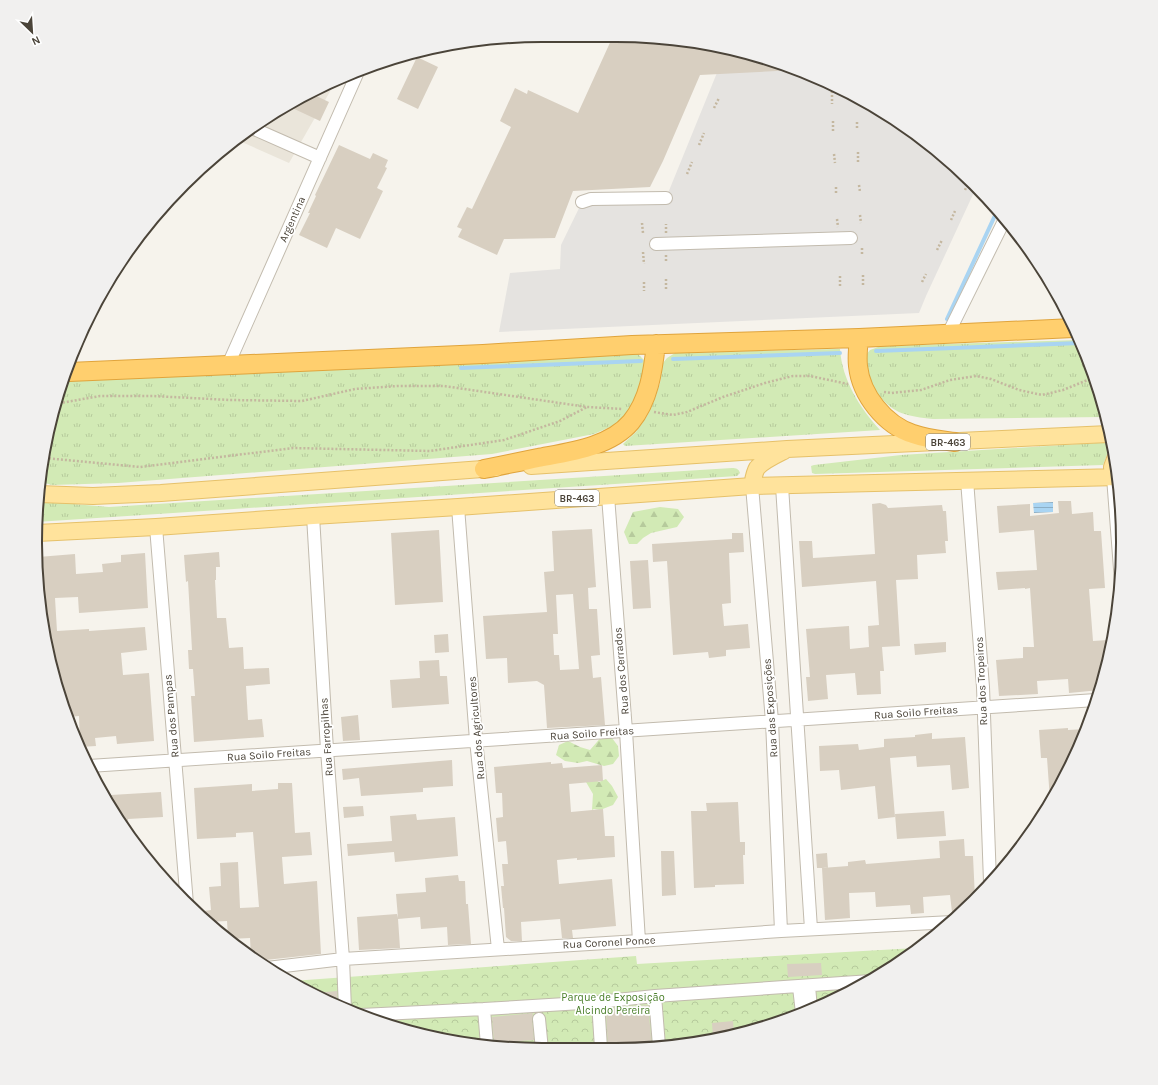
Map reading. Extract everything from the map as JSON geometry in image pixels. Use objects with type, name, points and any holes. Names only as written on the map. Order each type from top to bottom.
[{"type":"highway","points":[[73,372],[476,354],[656,344],[859,338],[1067,328]]},
{"type":"highway","points":[[859,338],[858,367],[864,388],[876,407],[892,423],[912,434],[933,440],[955,442]]},
{"type":"highway","points":[[484,469],[572,452],[605,441],[619,433],[625,428],[639,410],[647,393],[654,366],[656,344]]},
{"type":"main road","name":"BR-463","points":[[44,494],[93,496],[161,493],[484,469],[787,449],[1104,434]]},
{"type":"main road","points":[[752,486],[757,468],[787,449]]},
{"type":"main road","name":"BR-463","points":[[42,532],[156,527],[752,486],[1112,477]]},
{"type":"street","name":"Argentina","points":[[228,365],[355,79]]},
{"type":"street","points":[[258,131],[320,158]]},
{"type":"street","points":[[582,202],[591,199],[666,198]]},
{"type":"street","points":[[948,334],[1002,224]]},
{"type":"street","points":[[656,244],[851,238]]},
{"type":"street","name":"Rua dos Tropeiros","points":[[967,480],[983,687],[990,875]]},
{"type":"street","name":"Rua das Exposições","points":[[752,486],[772,721],[781,931]]},
{"type":"street","points":[[782,486],[811,929]]},
{"type":"street","name":"Rua dos Cerrados","points":[[608,496],[626,731],[639,941]]},
{"type":"street","name":"Rua dos Agricultores","points":[[458,507],[476,740],[498,949]]},
{"type":"street","name":"Rua Farropilhas","points":[[313,516],[327,750],[343,959],[345,1002]]},
{"type":"street","name":"Rua dos Pampas","points":[[156,527],[186,893]]},
{"type":"street","name":"Rua Soilo Freitas","points":[[95,766],[1090,700]]},
{"type":"street","name":"Rua Coronel Ponce","points":[[277,967],[343,959],[811,929],[942,923]]},
{"type":"street","points":[[377,1014],[598,1002],[655,996],[854,982]]},
{"type":"street","points":[[804,986],[809,1004]]},
{"type":"street","points":[[802,1007],[804,986]]},
{"type":"street","points":[[655,996],[659,1041]]},
{"type":"street","points":[[598,1002],[601,1043]]},
{"type":"street","points":[[484,1009],[487,1040]]},
{"type":"street","points":[[539,1019],[541,1043]]},
{"type":"path","points":[[832,92],[832,104]]},
{"type":"path","points":[[714,108],[719,98]]},
{"type":"path","points":[[833,122],[833,131]]},
{"type":"path","points":[[857,122],[857,130]]},
{"type":"path","points":[[699,145],[704,133]]},
{"type":"path","points":[[858,152],[858,162]]},
{"type":"path","points":[[834,154],[835,163]]},
{"type":"path","points":[[687,174],[692,162]]},
{"type":"path","points":[[859,184],[860,192]]},
{"type":"path","points":[[836,187],[836,195]]},
{"type":"path","points":[[951,220],[955,211]]},
{"type":"path","points":[[860,215],[861,223]]},
{"type":"path","points":[[837,219],[838,227]]},
{"type":"path","points":[[642,222],[643,233]]},
{"type":"path","points":[[666,224],[666,235]]},
{"type":"path","points":[[937,250],[942,240]]},
{"type":"path","points":[[862,248],[862,254]]},
{"type":"path","points":[[643,252],[644,264]]},
{"type":"path","points":[[922,282],[926,274]]},
{"type":"path","points":[[863,275],[863,285]]},
{"type":"path","points":[[840,276],[840,286]]},
{"type":"path","points":[[666,279],[666,290]]},
{"type":"path","points":[[644,282],[644,291]]},
{"type":"path","points":[[658,413],[673,414],[687,412],[765,383],[793,376],[810,376],[847,384]]},
{"type":"path","points":[[891,393],[920,390],[950,380],[976,376],[991,379],[1019,390],[1042,395],[1063,390],[1088,380]]},
{"type":"path","points":[[62,403],[100,396],[153,396],[230,400],[302,401],[355,389],[398,386],[444,386],[587,407],[639,410]]},
{"type":"path","points":[[49,458],[140,467],[293,448],[430,451],[504,440],[560,421],[587,407]]},
{"type":"shaded area","points":[[723,58],[745,59],[807,80],[866,109],[894,126],[920,145],[946,166],[973,193],[919,313],[499,332],[510,273],[560,269],[561,245],[582,202],[666,198]]},
{"type":"shaded area","points":[[331,89],[289,163],[242,142],[264,126],[292,109]]},
{"type":"green space","points":[[1073,340],[1089,382],[1100,417],[933,419],[916,417],[902,413],[884,401],[878,394],[869,377],[865,356],[870,350],[881,346]]},
{"type":"green space","points":[[840,349],[844,372],[853,393],[880,430],[625,446],[623,444],[636,432],[647,416],[660,383],[663,363],[667,358],[675,353]]},
{"type":"green space","points":[[638,354],[645,361],[646,371],[637,395],[623,419],[617,424],[594,434],[492,454],[118,483],[52,485],[45,483],[46,477],[59,413],[70,378]]},
{"type":"green space","points":[[1105,442],[1108,453],[1103,465],[812,473],[811,466],[814,465],[901,455]]},
{"type":"green space","points":[[732,468],[736,469],[740,473],[737,476],[43,522],[44,502],[109,507]]},
{"type":"green space","points":[[660,507],[678,509],[684,517],[677,527],[651,533],[637,544],[629,544],[624,532],[633,512]]},
{"type":"green space","points":[[609,734],[618,746],[619,756],[613,764],[604,766],[587,761],[578,763],[565,761],[556,755],[559,745],[568,741],[590,750],[603,735]]},
{"type":"green space","points":[[588,775],[599,782],[606,779],[612,786],[618,797],[613,805],[600,810],[592,810],[593,794],[586,782]]},
{"type":"green space","name":"Parque de Exposição Alcindo Pereira","points":[[908,948],[866,976],[807,1005],[745,1026],[681,1039],[648,1042],[542,1043],[477,1039],[413,1026],[382,1016],[351,1005],[300,980],[636,956],[637,964]]},
{"type":"water","points":[[1053,502],[1053,512],[1034,513],[1033,503]]},
{"type":"building","points":[[610,42],[681,46],[745,59],[781,71],[700,75],[663,161],[650,187],[573,191],[555,238],[504,239],[497,255],[458,237],[462,229],[457,227],[467,207],[472,209],[511,127],[500,121],[515,88],[527,94],[528,90],[578,113]]},
{"type":"building","points":[[416,58],[419,58],[438,67],[418,109],[397,99]]},
{"type":"building","points":[[317,96],[329,102],[320,121],[293,108]]},
{"type":"building","points":[[339,145],[370,159],[373,153],[388,160],[385,167],[387,168],[377,188],[383,191],[360,239],[336,228],[327,248],[299,235],[310,213],[308,213],[316,196],[315,195]]},
{"type":"building","points":[[1058,501],[1071,501],[1072,514],[1093,512],[1094,531],[1101,531],[1105,588],[1089,589],[1093,641],[1106,640],[1093,691],[1069,693],[1068,679],[1037,681],[1038,694],[999,696],[996,660],[1023,658],[1023,647],[1034,647],[1030,588],[998,590],[996,572],[1037,570],[1034,530],[999,533],[997,506],[1030,504],[1030,516],[1059,513]]},
{"type":"building","points":[[880,503],[886,505],[888,508],[942,505],[943,511],[946,511],[948,541],[945,541],[946,553],[917,555],[918,579],[896,580],[900,646],[882,647],[884,671],[880,671],[881,694],[857,695],[855,673],[826,675],[828,699],[808,701],[806,677],[810,677],[806,629],[849,626],[850,649],[869,647],[868,626],[879,625],[876,581],[802,587],[799,541],[812,541],[813,558],[875,554],[872,504]]},
{"type":"building","points":[[592,529],[596,587],[588,588],[589,609],[597,609],[600,655],[591,656],[593,678],[601,677],[605,725],[547,728],[544,685],[537,681],[508,683],[507,658],[486,659],[483,616],[547,612],[544,572],[554,571],[552,531]],"holes":[[[573,594],[579,669],[560,670],[559,655],[554,655],[553,634],[558,634],[556,595]]]},
{"type":"building","points":[[439,530],[443,602],[395,605],[391,533]]},
{"type":"building","points":[[732,533],[743,533],[744,552],[729,553],[731,603],[722,604],[724,626],[748,624],[750,648],[726,650],[726,656],[709,658],[708,652],[673,655],[667,561],[653,562],[652,544],[732,539]]},
{"type":"building","points":[[219,552],[220,567],[216,567],[215,580],[217,618],[226,618],[229,648],[243,647],[244,669],[269,668],[270,684],[246,686],[248,720],[262,719],[264,737],[194,742],[191,696],[195,696],[193,669],[189,669],[188,650],[192,650],[188,581],[186,582],[184,555]]},
{"type":"building","points":[[145,553],[148,608],[79,613],[78,597],[55,598],[57,631],[89,629],[89,631],[145,627],[147,650],[121,653],[123,675],[149,673],[154,741],[117,744],[116,736],[95,738],[96,746],[86,747],[80,733],[79,716],[74,716],[59,672],[46,608],[42,557],[75,554],[76,574],[103,572],[102,564],[121,562],[121,555]]},
{"type":"building","points":[[648,560],[651,608],[633,609],[630,561]]},
{"type":"building","points":[[448,634],[449,652],[435,653],[434,635]]},
{"type":"building","points":[[946,642],[946,652],[915,655],[914,644]]},
{"type":"building","points":[[439,660],[440,676],[447,676],[449,704],[392,708],[390,680],[420,678],[419,661]]},
{"type":"building","points":[[358,715],[360,740],[343,741],[341,717]]},
{"type":"building","points":[[1068,728],[1068,730],[1080,729],[1049,792],[1047,758],[1041,758],[1039,730]]},
{"type":"building","points":[[932,733],[932,739],[965,737],[969,788],[952,790],[950,765],[917,767],[916,756],[890,758],[895,817],[878,819],[875,786],[841,790],[839,770],[820,771],[819,746],[858,744],[859,750],[884,747],[884,739],[915,737],[915,735]]},
{"type":"building","points":[[452,760],[453,786],[423,788],[423,792],[361,796],[359,778],[343,780],[342,769]]},
{"type":"building","points":[[551,762],[551,764],[562,763],[563,768],[602,765],[603,781],[569,784],[571,812],[603,809],[605,836],[614,836],[615,857],[557,860],[559,884],[612,879],[616,926],[572,930],[573,938],[562,938],[560,919],[521,922],[522,941],[511,941],[506,937],[501,886],[504,886],[502,864],[508,864],[506,841],[498,842],[496,818],[503,817],[502,793],[496,793],[494,767]]},
{"type":"building","points":[[278,783],[292,783],[295,833],[310,832],[312,855],[282,857],[284,884],[317,881],[321,954],[266,960],[251,949],[250,938],[236,939],[228,932],[227,921],[215,922],[204,911],[211,910],[209,887],[221,886],[220,863],[238,862],[240,908],[259,907],[253,832],[236,833],[236,837],[197,839],[194,788],[252,784],[252,791],[278,789]]},
{"type":"building","points":[[161,792],[163,817],[128,819],[128,824],[111,795]]},
{"type":"building","points":[[738,802],[740,842],[745,842],[745,855],[743,855],[744,884],[715,885],[715,887],[694,888],[691,811],[707,811],[706,803]]},
{"type":"building","points":[[363,806],[364,816],[344,818],[343,807]]},
{"type":"building","points":[[944,811],[946,836],[897,839],[895,814]]},
{"type":"building","points":[[416,814],[417,820],[455,817],[458,856],[395,862],[394,852],[348,856],[347,844],[392,841],[390,816]]},
{"type":"building","points":[[964,839],[965,856],[973,856],[975,890],[953,912],[950,895],[923,897],[924,913],[911,914],[910,905],[876,907],[875,892],[849,893],[850,918],[825,920],[822,868],[848,866],[848,862],[865,860],[866,864],[940,858],[939,841]]},
{"type":"building","points":[[661,851],[674,851],[676,895],[662,896]]},
{"type":"building","points":[[827,853],[828,868],[817,868],[816,854]]},
{"type":"building","points":[[458,875],[459,881],[465,881],[471,944],[448,945],[447,927],[421,929],[420,917],[398,919],[400,948],[359,950],[357,917],[397,914],[398,918],[396,894],[426,892],[425,878]]},
{"type":"building","points":[[821,963],[822,975],[788,977],[787,964]]},
{"type":"building","points":[[337,991],[337,998],[324,992]]},
{"type":"building","points":[[648,1005],[651,1042],[608,1043],[606,1009]]},
{"type":"building","points":[[533,1013],[532,1020],[534,1040],[509,1042],[494,1041],[492,1017]]},
{"type":"building","points":[[733,1021],[734,1028],[713,1033],[712,1023]]},
{"type":"waterway","points":[[947,319],[995,216]]},
{"type":"waterway","points":[[876,351],[1074,343]]},
{"type":"waterway","points":[[673,359],[840,353]]},
{"type":"waterway","points":[[461,368],[641,361]]}]
